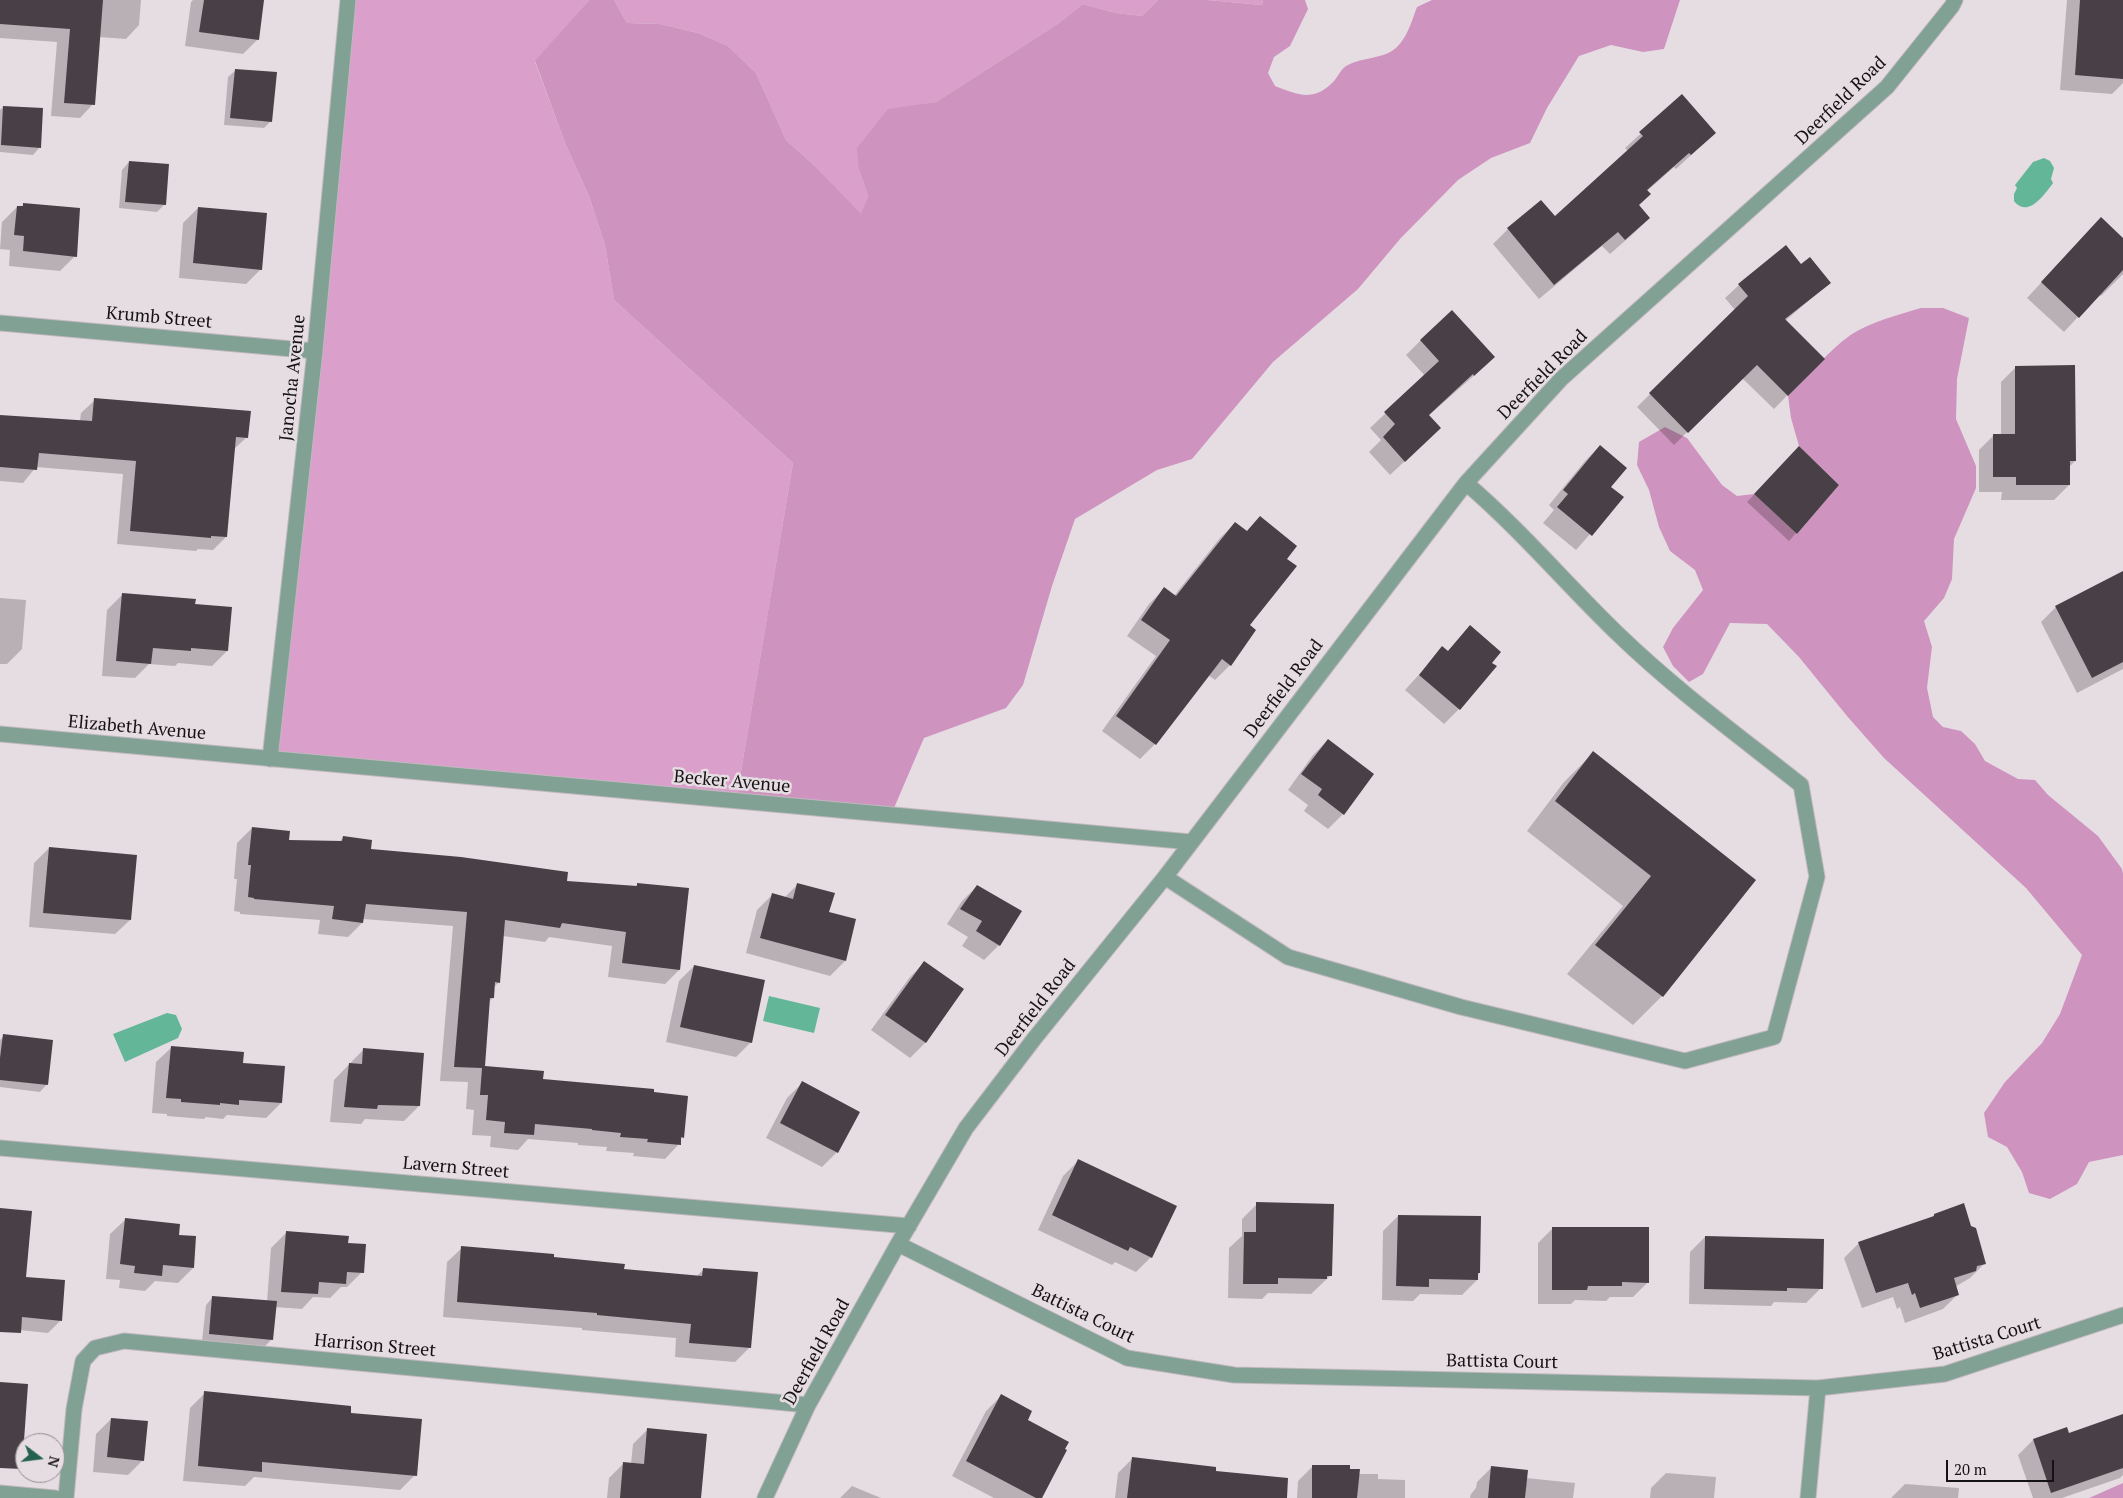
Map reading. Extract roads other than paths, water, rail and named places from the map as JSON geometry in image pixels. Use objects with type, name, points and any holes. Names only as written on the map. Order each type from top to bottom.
[{"type":"street","name":"Janocha Avenue","points":[[270,759],[315,351],[348,0]]},
{"type":"street","name":"Deerfield Road","points":[[765,1498],[808,1405],[898,1244],[966,1128],[1034,1039],[1165,877],[1466,482],[1561,379],[1887,87],[1955,0]]},
{"type":"street","name":"Krumb Street","points":[[0,323],[315,351]]},
{"type":"street","points":[[1165,877],[1288,957],[1461,1007],[1685,1061],[1774,1037],[1817,877],[1801,785],[1678,688],[1619,635],[1498,510],[1466,482]]},
{"type":"street","name":"Elizabeth Avenue","points":[[0,734],[270,759]]},
{"type":"street","name":"Becker Avenue","points":[[270,759],[1191,842]]},
{"type":"street","name":"Lavern Street","points":[[0,1148],[909,1226]]},
{"type":"street","name":"Battista Court","points":[[898,1244],[1127,1358],[1234,1375],[1818,1388],[1945,1374],[2123,1315]]},
{"type":"street","name":"Harrison Street","points":[[66,1498],[74,1409],[83,1361],[96,1348],[124,1341],[808,1405]]},
{"type":"street","points":[[1808,1498],[1818,1388]]},
{"type":"street","points":[[0,1493],[55,1498]]}]
